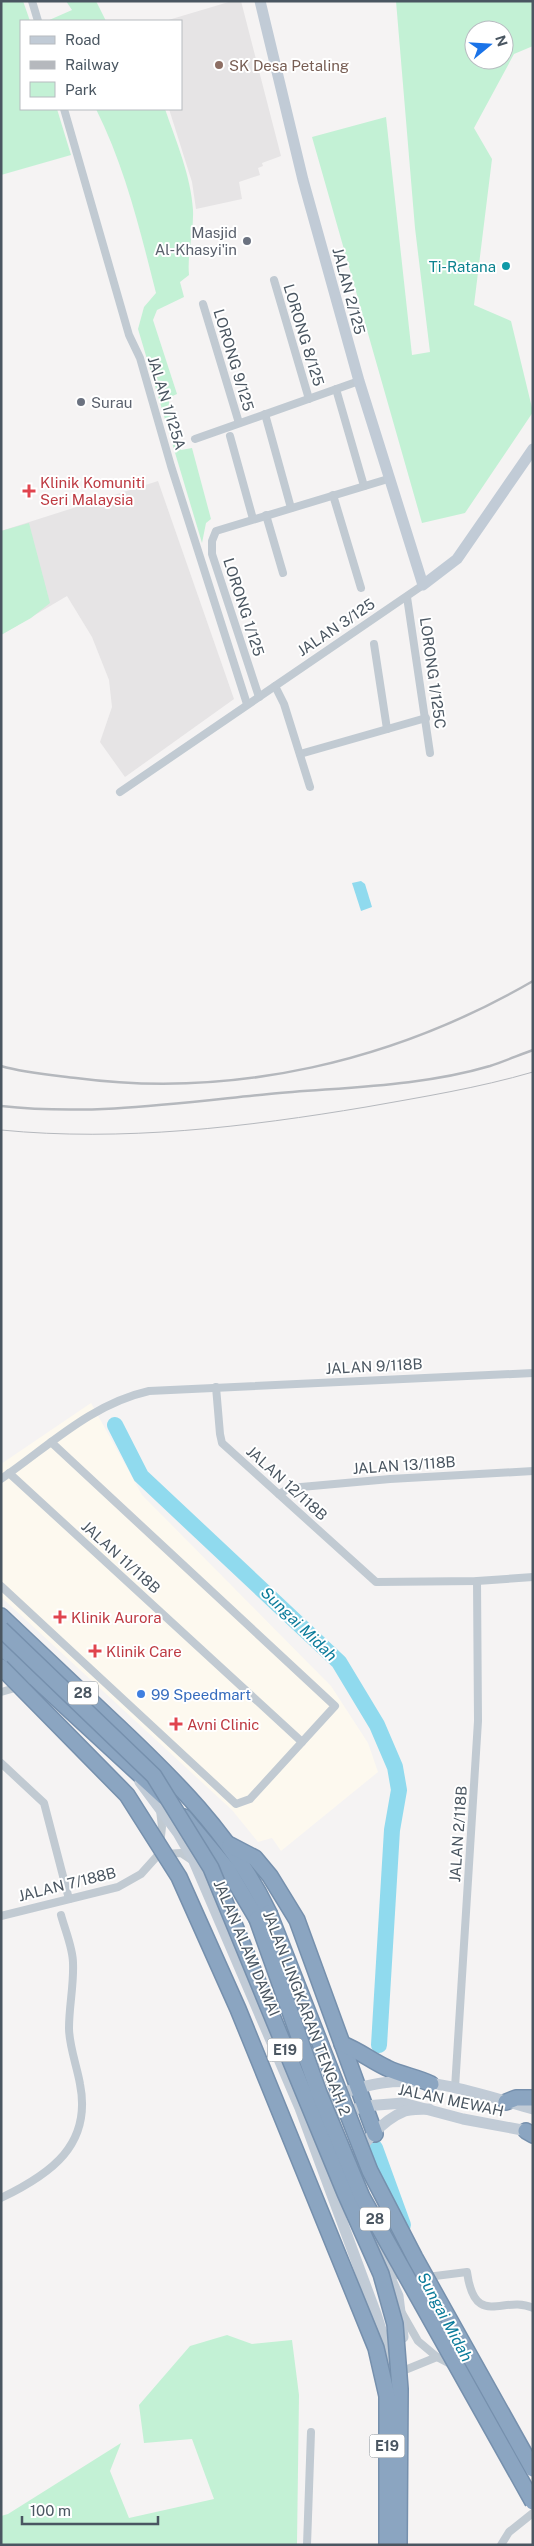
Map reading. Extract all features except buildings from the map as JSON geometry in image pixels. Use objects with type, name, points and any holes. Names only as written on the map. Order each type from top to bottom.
[{"type":"highway","name":"JALAN LINGKARAN TENGAH 2","points":[[1,1616],[165,1770],[228,1844],[253,1882],[319,2093],[362,2197],[533,2502]]},
{"type":"highway","name":"E19","points":[[1,1629],[154,1776],[211,1868],[334,2167],[381,2274],[393,2316],[400,2389],[399,2545]]},
{"type":"highway","name":"JALAN LINGKARAN TENGAH 2","points":[[1,1647],[119,1754],[183,1816],[210,1847],[263,1916],[370,2171],[415,2258],[533,2468]]},
{"type":"highway","name":"E19","points":[[1,1667],[127,1795],[179,1877],[238,2009],[376,2348],[387,2396],[387,2545]]},
{"type":"highway","points":[[228,1844],[255,1858],[285,1899],[304,1938],[375,2134]]},
{"type":"highway","points":[[342,2044],[361,2051],[388,2069],[411,2075],[431,2084]]},
{"type":"highway","points":[[506,2102],[516,2098],[533,2098]]},
{"type":"main road","name":"JALAN 2/125","points":[[260,1],[301,171],[358,381],[423,586]]},
{"type":"main road","name":"JALAN 3/125","points":[[423,586],[457,559],[533,449]]},
{"type":"main road","name":"JALAN ALAM DAMAI","points":[[119,1754],[160,1808],[194,1862],[300,2108],[390,2355],[395,2390],[382,2545]]},
{"type":"main road","name":"JALAN MEWAH","points":[[300,2108],[358,2088],[383,2083],[431,2084],[455,2088],[533,2109]]},
{"type":"main road","name":"JALAN MEWAH","points":[[305,2125],[365,2106],[403,2102],[463,2119],[530,2133]]},
{"type":"main road","points":[[406,2545],[405,2370],[401,2313],[398,2296],[390,2273],[348,2184],[348,2171],[354,2157],[392,2118],[407,2111],[429,2109]]},
{"type":"street","points":[[32,1],[38,20]]},
{"type":"street","name":"JALAN 1/125A","points":[[64,110],[130,335],[140,358],[171,466],[247,704]]},
{"type":"street","name":"LORONG 8/125","points":[[274,280],[309,399]]},
{"type":"street","name":"LORONG 9/125","points":[[203,304],[239,423]]},
{"type":"street","points":[[195,439],[358,381]]},
{"type":"street","points":[[336,389],[364,486]]},
{"type":"street","points":[[265,414],[291,508]]},
{"type":"street","points":[[230,436],[253,519],[388,479]]},
{"type":"street","points":[[333,495],[361,588]]},
{"type":"street","points":[[266,515],[283,573]]},
{"type":"street","name":"LORONG 1/125","points":[[253,519],[216,531],[212,537],[212,554],[259,697]]},
{"type":"street","name":"JALAN 3/125","points":[[120,792],[423,586]]},
{"type":"street","name":"LORONG 1/125C","points":[[407,597],[430,753]]},
{"type":"street","points":[[374,644],[387,729]]},
{"type":"street","points":[[275,686],[284,704],[310,787]]},
{"type":"street","points":[[300,754],[426,718]]},
{"type":"street","name":"JALAN 9/118B","points":[[1,1479],[50,1442],[109,1404],[128,1396],[149,1391],[216,1386],[533,1373]]},
{"type":"street","name":"JALAN 12/118B","points":[[216,1386],[222,1443],[376,1582],[477,1581]]},
{"type":"street","points":[[1,1586],[236,1804],[250,1798],[335,1706],[50,1442]]},
{"type":"street","name":"JALAN 13/118B","points":[[279,1494],[290,1488],[390,1479],[533,1472]]},
{"type":"street","name":"JALAN 11/118B","points":[[9,1473],[302,1742]]},
{"type":"street","points":[[477,1581],[533,1577]]},
{"type":"street","name":"JALAN 2/118B","points":[[455,2088],[478,1721],[477,1581]]},
{"type":"street","points":[[1,1692],[15,1688],[33,1678]]},
{"type":"street","points":[[1,1763],[44,1803],[69,1899]]},
{"type":"street","points":[[160,1808],[162,1828],[159,1854],[181,1853],[194,1862]]},
{"type":"street","name":"JALAN 7/188B","points":[[1,1916],[118,1887],[131,1881],[159,1854]]},
{"type":"street","points":[[1,2198],[24,2187],[50,2168],[69,2150],[79,2131],[83,2112],[81,2085],[69,2029],[73,1961],[61,1915]]},
{"type":"street","points":[[390,2273],[411,2279],[468,2272],[474,2298],[484,2306],[497,2308],[520,2304],[533,2308]]},
{"type":"street","points":[[398,2296],[411,2279]]},
{"type":"street","points":[[401,2313],[418,2341],[437,2357],[452,2364],[471,2385],[533,2498]]},
{"type":"street","points":[[405,2370],[437,2357]]},
{"type":"street","points":[[307,2545],[311,2432]]},
{"type":"street","points":[[500,2545],[509,2532],[533,2513]]},
{"type":"shaded area","name":"SK Desa Petaling","points":[[232,1],[241,1],[281,156],[262,163],[263,166],[258,168],[260,175],[239,182],[242,199],[196,209],[192,182],[169,110],[182,110],[182,20],[168,20]]},
{"type":"shaded area","points":[[158,481],[234,699],[125,777],[100,742],[112,707],[109,680],[92,637],[67,596],[1,635],[1,531]]},
{"type":"shaded area","points":[[91,1403],[142,1495],[331,1686],[368,1743],[378,1772],[281,1851],[272,1838],[258,1842],[232,1810],[1,1597],[1,1464]]},
{"type":"green space","points":[[1,1],[23,1],[30,20],[20,20],[20,110],[57,110],[71,155],[1,175]]},
{"type":"green space","points":[[66,1],[96,1],[106,20],[49,20],[72,10]]},
{"type":"green space","points":[[396,1],[533,1],[533,46],[514,54],[514,20],[464,20],[464,70],[505,70],[474,128],[492,159],[474,305],[511,321],[533,412],[465,513],[422,523],[312,137],[386,117],[412,355],[430,352],[415,228]]},
{"type":"green space","points":[[96,110],[165,110],[189,184],[193,218],[189,275],[180,282],[184,297],[157,310],[153,320],[177,394],[168,398],[181,450],[192,448],[211,519],[206,523],[202,543],[138,329],[144,307],[156,293],[124,176]]},
{"type":"green space","points":[[29,523],[50,603],[31,618],[1,635],[1,531]]},
{"type":"green space","points":[[227,2335],[252,2344],[292,2340],[299,2395],[297,2544],[1,2545],[1,2516],[8,2514],[121,2443],[110,2471],[129,2518],[214,2499],[192,2439],[144,2443],[139,2405],[190,2346]]},
{"type":"water","points":[[361,881],[365,884],[372,907],[361,911],[352,883]]},
{"type":"waterway","name":"Sungai Midah","points":[[115,1425],[141,1476],[339,1662],[377,1725],[395,1767],[399,1790],[392,1830],[379,2045]]},
{"type":"waterway","name":"Sungai Midah","points":[[375,2148],[403,2225]]},
{"type":"tram line","points":[[1,1130],[92,1134],[138,1133],[276,1121],[408,1100],[533,1072]]},
{"type":"railway","points":[[1,1066],[48,1075],[135,1083],[195,1083],[254,1078],[312,1067],[369,1052],[426,1033],[480,1009],[533,981]]},
{"type":"railway","points":[[1,1106],[68,1110],[102,1109],[380,1085],[463,1073],[490,1066],[533,1050]]},
{"type":"place","name":"SK Desa Petaling","points":[[219,65]]},
{"type":"place","name":"Masjid Al-Khasyi'in","points":[[247,241]]},
{"type":"place","name":"Ti-Ratana","points":[[506,266]]},
{"type":"place","name":"Surau","points":[[81,402]]},
{"type":"place","name":"Klinik Komuniti Seri Malaysia","points":[[29,491]]},
{"type":"place","name":"Klinik Aurora","points":[[60,1617]]},
{"type":"place","name":"Klinik Care","points":[[95,1651]]},
{"type":"place","name":"99 Speedmart","points":[[141,1694]]},
{"type":"place","name":"Avni Clinic","points":[[176,1724]]}]
